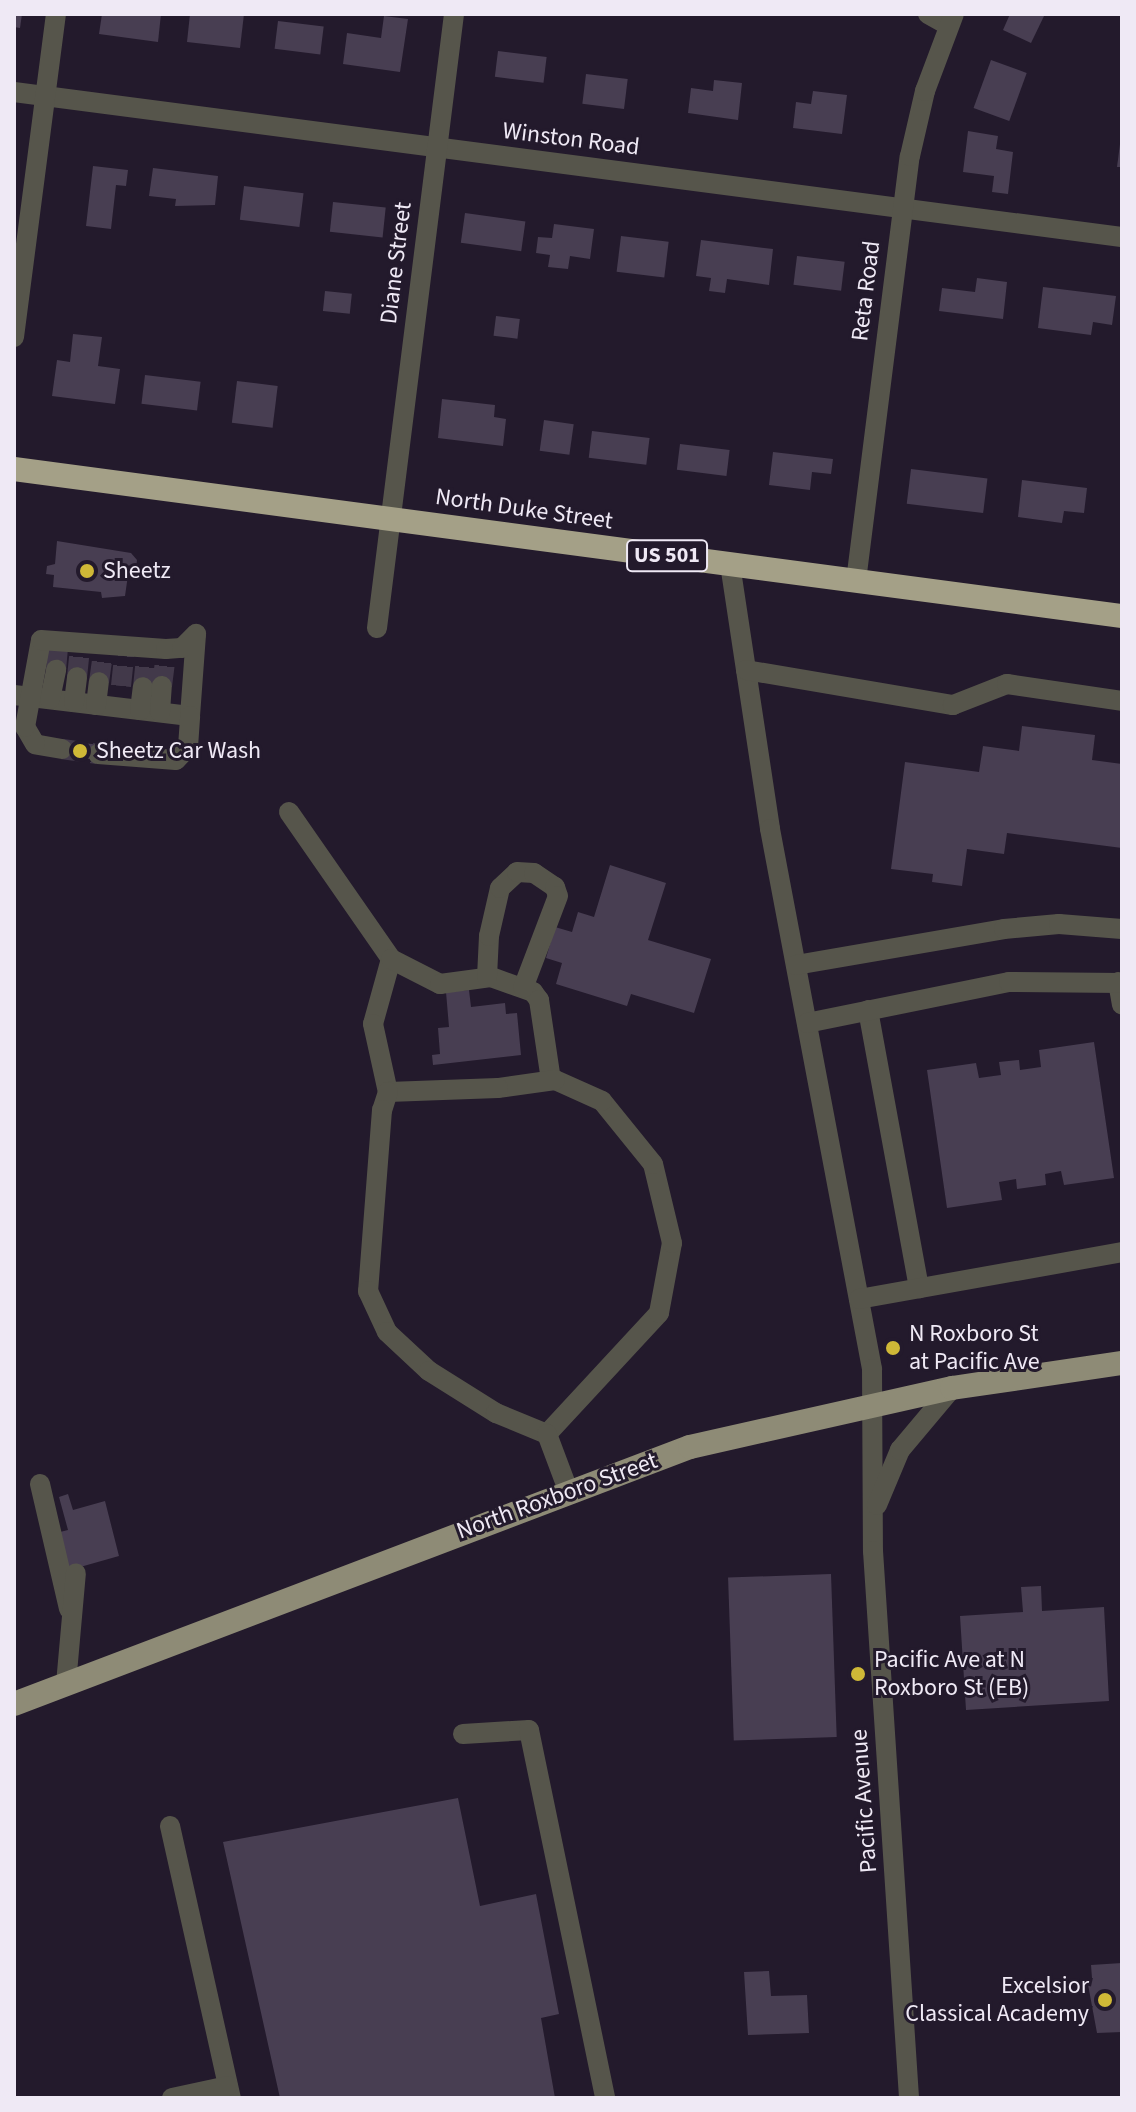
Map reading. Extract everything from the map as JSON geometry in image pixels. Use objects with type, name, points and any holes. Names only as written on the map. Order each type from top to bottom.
[{"type":"highway","name":"North Duke Street","points":[[14,469],[1122,616]]},
{"type":"main road","name":"North Roxboro Street","points":[[14,1704],[568,1490],[690,1447],[952,1388],[1122,1363]]},
{"type":"street","points":[[14,337],[56,14]]},
{"type":"street","name":"Diane Street","points":[[377,628],[454,14]]},
{"type":"street","points":[[928,14],[951,20]]},
{"type":"street","name":"Reta Road","points":[[856,581],[903,208],[925,91],[951,20]]},
{"type":"street","name":"Winston Road","points":[[14,92],[1122,237]]},
{"type":"street","name":"Pacific Avenue","points":[[730,564],[796,965],[872,1369],[872,1520],[909,2098]]},
{"type":"street","points":[[62,749],[35,744],[27,735],[22,696],[37,644],[48,637],[69,644],[146,653],[182,648],[196,634],[188,747],[176,760],[98,754]]},
{"type":"street","points":[[50,699],[56,670]]},
{"type":"street","points":[[746,670],[953,705],[1007,684],[1122,701]]},
{"type":"street","points":[[74,702],[77,677]]},
{"type":"street","points":[[96,705],[99,682]]},
{"type":"street","points":[[117,707],[121,686]]},
{"type":"street","points":[[150,711],[153,686]]},
{"type":"street","points":[[22,696],[190,716]]},
{"type":"street","points":[[289,812],[391,959],[440,984],[487,977],[523,988],[539,1000],[551,1080]]},
{"type":"street","points":[[487,977],[489,936],[500,888],[517,872],[534,873],[555,887],[558,896],[523,988]]},
{"type":"street","points":[[796,965],[1004,929],[1059,924],[1122,929]]},
{"type":"street","points":[[391,959],[373,1024],[388,1092],[382,1110],[368,1291],[387,1332],[429,1371],[496,1413],[547,1434],[568,1490]]},
{"type":"street","points":[[807,1023],[1009,982],[1120,982],[1122,1005]]},
{"type":"street","points":[[868,1010],[919,1288]]},
{"type":"street","points":[[388,1092],[551,1080],[602,1101],[653,1164],[672,1243],[659,1313],[547,1434]]},
{"type":"street","points":[[859,1299],[1122,1252]]},
{"type":"street","points":[[872,1520],[900,1450],[952,1388]]},
{"type":"street","points":[[40,1484],[69,1609]]},
{"type":"street","points":[[66,1684],[69,1609],[76,1573]]},
{"type":"street","points":[[463,1734],[529,1730],[605,2098]]},
{"type":"street","points":[[170,1826],[229,2092],[172,2098]]},
{"type":"building","points":[[14,14],[22,14],[20,28],[14,27]]},
{"type":"building","points":[[102,14],[161,14],[158,42],[99,34]]},
{"type":"building","points":[[190,14],[244,14],[240,48],[187,42]]},
{"type":"building","points":[[1010,14],[1045,14],[1031,43],[1003,30]]},
{"type":"building","points":[[384,16],[408,19],[400,72],[343,64],[347,33],[381,38]]},
{"type":"building","points":[[278,21],[324,27],[320,54],[275,49]]},
{"type":"building","points":[[498,51],[547,57],[543,83],[495,77]]},
{"type":"building","points":[[991,60],[1027,73],[1009,121],[974,108]]},
{"type":"building","points":[[586,74],[628,79],[624,109],[582,104]]},
{"type":"building","points":[[714,80],[742,83],[738,120],[688,113],[691,88],[713,91]]},
{"type":"building","points":[[813,91],[847,95],[842,134],[793,128],[796,102],[811,104]]},
{"type":"building","points":[[968,131],[998,136],[996,149],[1013,152],[1008,194],[992,192],[994,176],[963,172]]},
{"type":"building","points":[[1120,144],[1122,167],[1117,167]]},
{"type":"building","points":[[93,166],[128,170],[126,186],[116,185],[111,229],[86,226]]},
{"type":"building","points":[[153,168],[218,176],[215,205],[175,206],[176,199],[149,196]]},
{"type":"building","points":[[244,186],[304,193],[299,227],[240,220]]},
{"type":"building","points":[[333,202],[386,208],[383,237],[330,232]]},
{"type":"building","points":[[465,213],[525,221],[521,251],[461,243]]},
{"type":"building","points":[[554,224],[594,229],[590,259],[570,256],[568,269],[548,267],[550,255],[536,253],[538,237],[552,238]]},
{"type":"building","points":[[621,236],[669,242],[664,278],[617,272]]},
{"type":"building","points":[[701,240],[773,249],[769,285],[727,279],[725,293],[709,291],[711,278],[696,276]]},
{"type":"building","points":[[797,256],[845,262],[841,291],[793,285]]},
{"type":"building","points":[[977,278],[1007,282],[1003,319],[939,311],[942,288],[975,292]]},
{"type":"building","points":[[1043,287],[1116,296],[1112,325],[1093,322],[1091,335],[1038,328]]},
{"type":"building","points":[[325,291],[352,294],[350,314],[323,311]]},
{"type":"building","points":[[496,316],[520,319],[517,339],[494,336]]},
{"type":"building","points":[[73,334],[102,337],[98,366],[120,369],[115,404],[52,396],[57,360],[70,362]]},
{"type":"building","points":[[145,375],[201,382],[197,411],[141,404]]},
{"type":"building","points":[[237,381],[278,386],[273,428],[232,423]]},
{"type":"building","points":[[442,399],[495,405],[494,417],[506,419],[503,446],[438,438]]},
{"type":"building","points":[[544,420],[574,424],[569,455],[540,451]]},
{"type":"building","points":[[592,431],[650,438],[646,465],[589,458]]},
{"type":"building","points":[[680,444],[730,450],[726,476],[677,470]]},
{"type":"building","points":[[773,452],[833,459],[831,474],[812,472],[810,490],[769,485]]},
{"type":"building","points":[[911,469],[987,478],[983,513],[907,504]]},
{"type":"building","points":[[1022,480],[1087,488],[1084,513],[1064,511],[1062,523],[1018,517]]},
{"type":"building","name":"Sheetz","points":[[57,541],[131,553],[137,560],[136,569],[129,568],[125,596],[102,598],[101,592],[53,587],[54,575],[46,574],[47,566],[55,564]]},
{"type":"building","points":[[1022,726],[1095,735],[1092,760],[1122,764],[1122,848],[1007,833],[1004,854],[967,849],[962,886],[932,882],[933,874],[891,869],[905,762],[979,772],[983,746],[1019,751]]},
{"type":"building","name":"Sheetz Car Wash","points":[[63,741],[99,745],[97,760],[61,756]]},
{"type":"building","points":[[610,865],[666,883],[648,940],[711,959],[694,1013],[631,994],[627,1006],[556,984],[562,963],[546,958],[555,927],[572,932],[578,912],[594,917]]},
{"type":"building","points":[[469,990],[471,1007],[505,1003],[506,1014],[517,1013],[521,1055],[433,1065],[432,1055],[440,1054],[438,1028],[449,1027],[446,992]]},
{"type":"building","points":[[1094,1042],[1114,1178],[1064,1185],[1061,1171],[1045,1174],[1046,1185],[1017,1189],[1016,1179],[999,1182],[1002,1200],[947,1208],[927,1070],[976,1063],[979,1078],[1001,1075],[999,1062],[1019,1060],[1020,1070],[1041,1067],[1039,1050]]},
{"type":"building","points":[[68,1494],[73,1510],[105,1501],[119,1556],[66,1571],[56,1533],[68,1530],[59,1497]]},
{"type":"building","points":[[831,1574],[837,1737],[734,1740],[728,1578]]},
{"type":"building","points":[[1041,1586],[1042,1611],[1104,1607],[1109,1701],[966,1710],[960,1616],[1023,1612],[1021,1587]]},
{"type":"building","points":[[458,1798],[480,1906],[536,1894],[559,2014],[541,2018],[555,2098],[280,2098],[223,1842]]},
{"type":"building","name":"Excelsior Classical Academy","points":[[1122,1963],[1122,2032],[1097,2033],[1087,1979],[1092,1978],[1091,1965]]},
{"type":"building","points":[[769,1971],[771,1996],[807,1995],[809,2033],[748,2035],[744,1972]]},
{"type":"tunnel","points":[[56,670],[58,648]]},
{"type":"tunnel","points":[[77,677],[80,650]]},
{"type":"tunnel","points":[[99,682],[103,653]]},
{"type":"tunnel","points":[[121,686],[124,655]]},
{"type":"tunnel","points":[[143,687],[146,658]]},
{"type":"tunnel","points":[[162,686],[165,660]]},
{"type":"tunnel","points":[[62,749],[98,754]]},
{"type":"place","name":"Sheetz","points":[[87,571]]},
{"type":"place","name":"Sheetz Car Wash","points":[[80,751]]},
{"type":"place","name":"N Roxboro St at Pacific Ave","points":[[893,1348]]},
{"type":"place","name":"Pacific Ave at N Roxboro St (EB)","points":[[858,1674]]},
{"type":"place","name":"Excelsior Classical Academy","points":[[1105,2000]]}]
